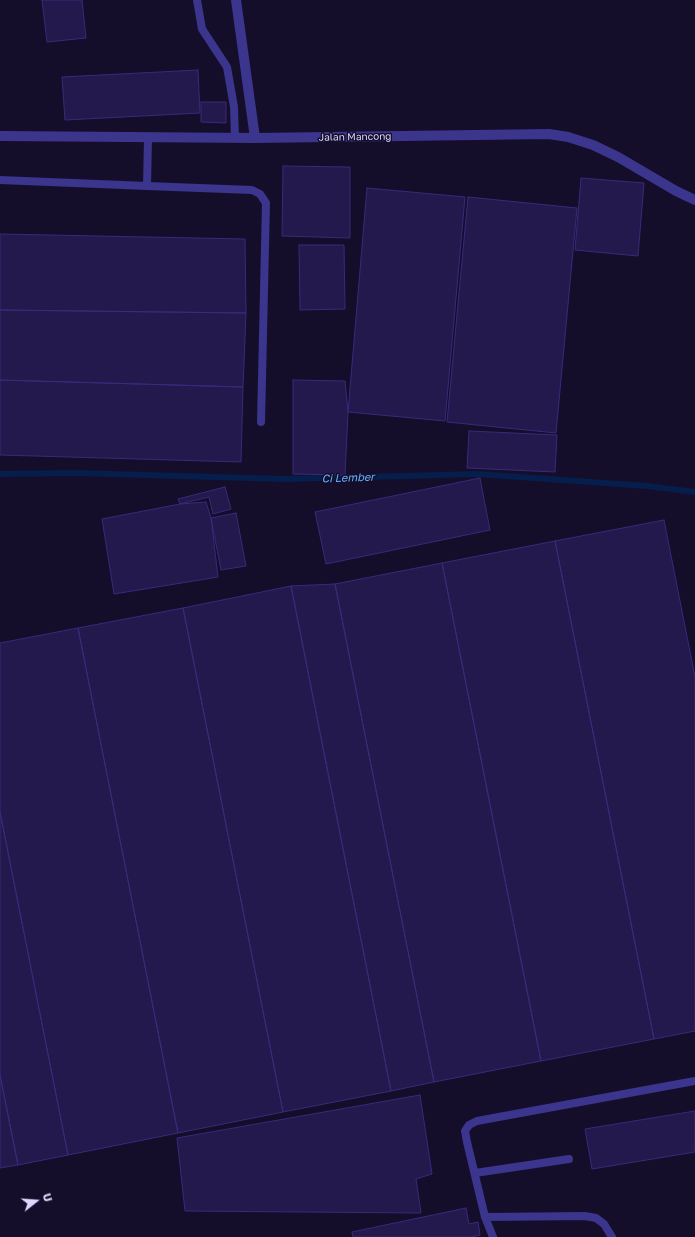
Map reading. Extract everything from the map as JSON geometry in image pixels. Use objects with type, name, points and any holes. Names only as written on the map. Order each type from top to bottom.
[{"type":"street","points":[[236,0],[255,138]]},
{"type":"street","name":"Jalan Mancong","points":[[0,136],[255,138],[549,134],[568,137],[594,145],[695,200]]},
{"type":"lane","points":[[197,0],[202,29],[227,67],[234,107],[235,138]]},
{"type":"lane","points":[[147,186],[148,138]]},
{"type":"lane","points":[[0,180],[252,190],[260,194],[266,203],[261,422]]},
{"type":"lane","points":[[493,1237],[485,1217],[465,1132],[469,1125],[477,1121],[695,1081]]},
{"type":"lane","points":[[475,1173],[569,1159]]},
{"type":"lane","points":[[485,1217],[585,1216],[596,1218],[604,1224],[612,1237]]},
{"type":"building","points":[[42,0],[82,0],[86,38],[47,42]]},
{"type":"building","points":[[198,70],[200,113],[65,120],[62,77]]},
{"type":"building","points":[[201,102],[226,102],[226,123],[201,122]]},
{"type":"building","points":[[283,166],[350,167],[350,238],[282,236]]},
{"type":"building","points":[[581,178],[644,183],[638,256],[575,250]]},
{"type":"building","points":[[367,188],[465,197],[445,421],[348,412]]},
{"type":"building","points":[[468,197],[577,208],[556,433],[447,422]]},
{"type":"building","points":[[0,234],[245,239],[246,313],[0,310]]},
{"type":"building","points":[[299,245],[344,245],[345,309],[300,310]]},
{"type":"building","points":[[0,310],[246,313],[243,387],[0,380]]},
{"type":"building","points":[[0,380],[243,387],[241,462],[0,455]]},
{"type":"building","points":[[293,380],[345,381],[348,412],[345,475],[293,474]]},
{"type":"building","points":[[469,431],[557,435],[555,472],[467,468]]},
{"type":"building","points":[[480,478],[490,530],[326,564],[315,512]]},
{"type":"building","points":[[225,487],[231,509],[213,514],[209,497],[180,504],[178,499]]},
{"type":"building","points":[[206,502],[211,518],[218,577],[114,594],[102,519],[180,504]]},
{"type":"building","points":[[236,513],[246,566],[221,570],[211,518]]},
{"type":"building","points":[[664,520],[695,677],[695,1031],[654,1039],[555,541]]},
{"type":"building","points":[[555,541],[654,1039],[541,1061],[442,563]]},
{"type":"building","points":[[442,563],[541,1061],[434,1082],[335,584]]},
{"type":"building","points":[[335,584],[434,1082],[391,1091],[291,586]]},
{"type":"building","points":[[291,586],[391,1091],[283,1112],[183,608]]},
{"type":"building","points":[[183,608],[283,1112],[178,1133],[78,628]]},
{"type":"building","points":[[78,628],[178,1133],[68,1155],[0,812],[0,643]]},
{"type":"building","points":[[0,812],[68,1155],[18,1165],[0,1075]]},
{"type":"building","points":[[0,1075],[18,1165],[0,1168]]},
{"type":"building","points":[[420,1095],[432,1174],[416,1179],[421,1213],[185,1211],[177,1138]]},
{"type":"building","points":[[695,1111],[695,1152],[592,1169],[585,1129]]},
{"type":"building","points":[[466,1208],[469,1224],[478,1222],[480,1235],[472,1237],[353,1237],[352,1232]]},
{"type":"waterway","name":"Ci Lember","points":[[0,474],[75,473],[286,479],[477,474],[647,486],[695,492]]}]
